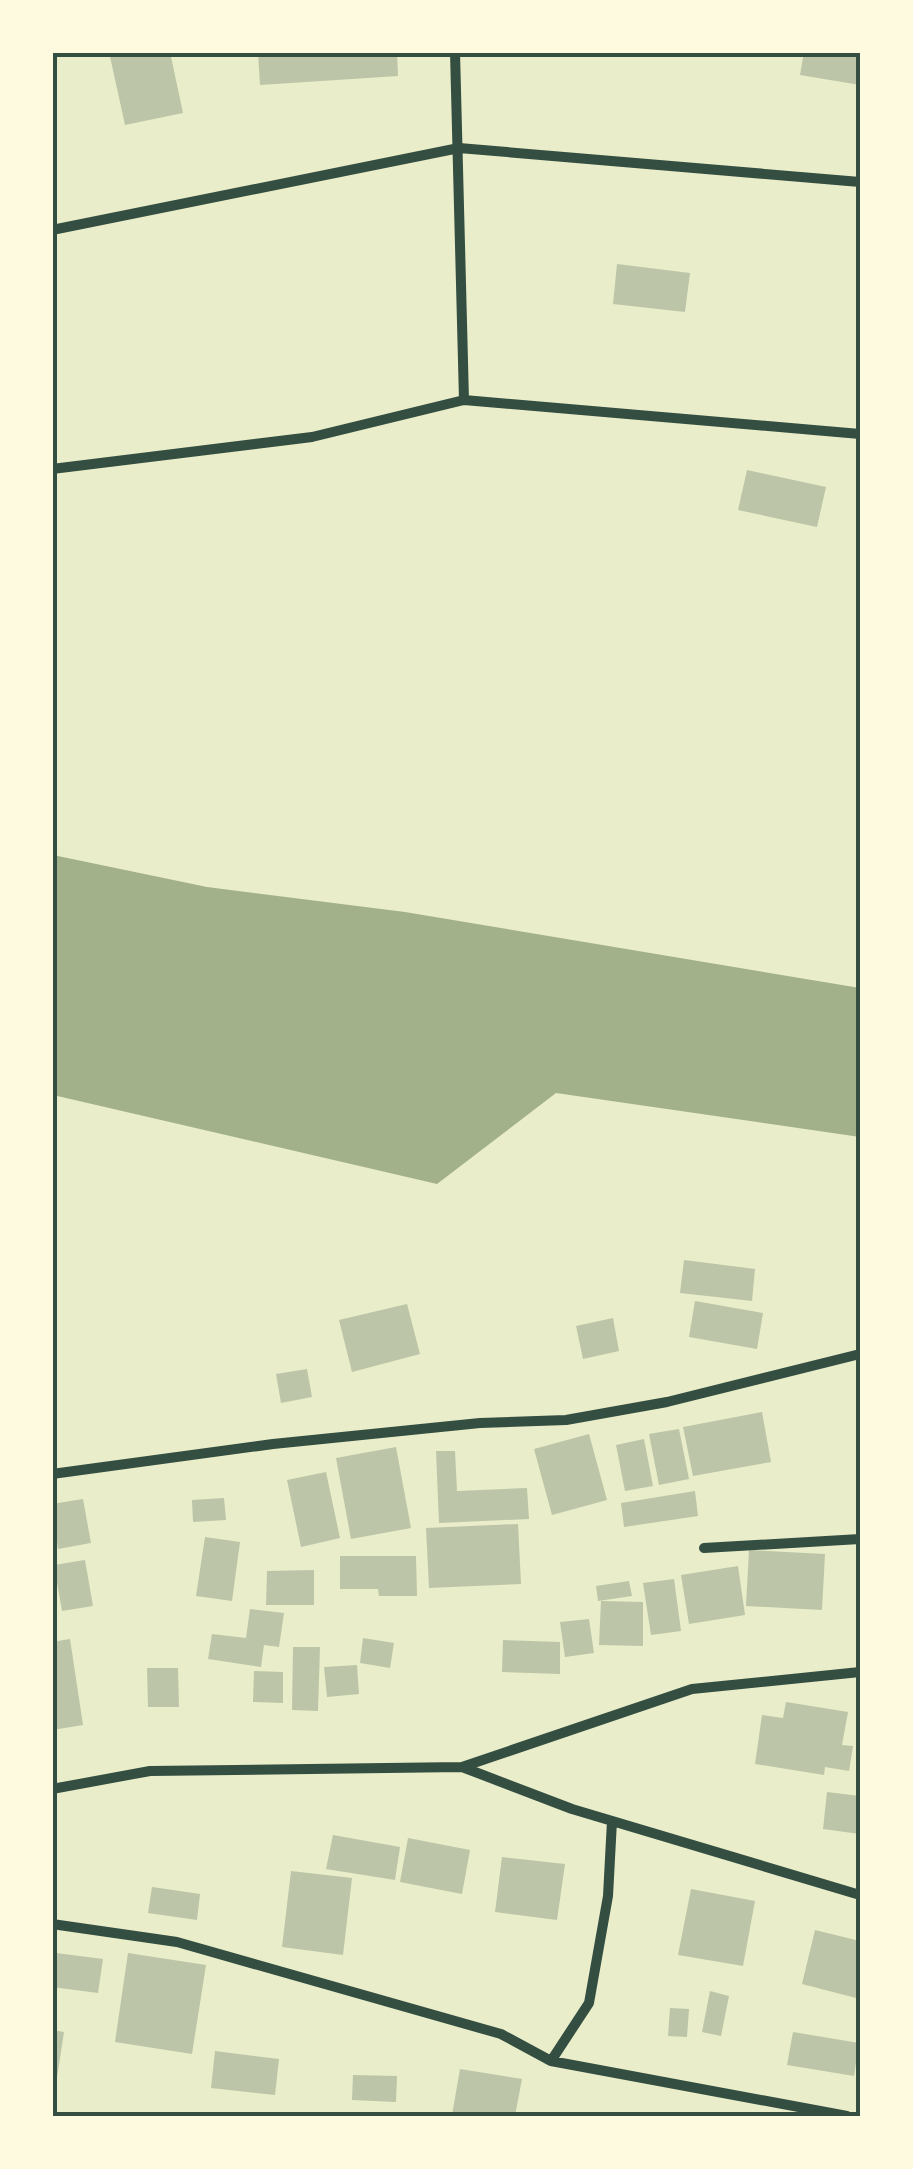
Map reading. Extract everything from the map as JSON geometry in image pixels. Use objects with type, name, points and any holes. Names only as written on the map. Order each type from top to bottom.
[{"type":"street","points":[[456,52],[464,400]]},
{"type":"street","points":[[52,230],[459,148],[860,182]]},
{"type":"street","points":[[52,469],[312,438],[464,400],[860,434]]},
{"type":"street","points":[[52,1474],[310,1440],[480,1423],[566,1420],[667,1402],[860,1354]]},
{"type":"street","points":[[704,1548],[860,1539]]},
{"type":"street","points":[[52,1789],[150,1770],[462,1767],[692,1689],[860,1672]]},
{"type":"street","points":[[462,1767],[612,1821],[860,1895]]},
{"type":"street","points":[[551,2060],[588,2003],[608,1896],[612,1821]]},
{"type":"street","points":[[52,1924],[177,1942],[501,2034],[551,2060],[847,2116]]},
{"type":"shaded area","points":[[53,855],[207,887],[405,912],[860,988],[860,1137],[556,1093],[437,1184],[53,1095]]},
{"type":"building","points":[[109,52],[170,52],[183,113],[125,125]]},
{"type":"building","points":[[258,52],[397,52],[398,76],[260,85]]},
{"type":"building","points":[[804,52],[860,52],[860,85],[800,75]]},
{"type":"building","points":[[617,264],[690,273],[685,312],[613,304]]},
{"type":"building","points":[[747,470],[826,487],[817,527],[738,510]]},
{"type":"building","points":[[684,1260],[755,1269],[752,1301],[680,1293]]},
{"type":"building","points":[[695,1301],[763,1313],[757,1349],[689,1337]]},
{"type":"building","points":[[407,1304],[420,1354],[352,1372],[339,1320]]},
{"type":"building","points":[[613,1318],[619,1351],[583,1359],[576,1326]]},
{"type":"building","points":[[307,1369],[312,1397],[281,1403],[276,1374]]},
{"type":"building","points":[[762,1412],[771,1462],[693,1476],[683,1427]]},
{"type":"building","points":[[679,1429],[689,1479],[659,1485],[649,1434]]},
{"type":"building","points":[[589,1434],[607,1500],[552,1515],[534,1449]]},
{"type":"building","points":[[644,1439],[653,1486],[625,1491],[616,1445]]},
{"type":"building","points":[[396,1447],[411,1528],[351,1539],[336,1458]]},
{"type":"building","points":[[436,1451],[455,1451],[457,1491],[527,1488],[529,1519],[439,1523]]},
{"type":"building","points":[[326,1472],[340,1538],[301,1547],[287,1480]]},
{"type":"building","points":[[695,1491],[698,1516],[624,1527],[621,1503]]},
{"type":"building","points":[[224,1498],[226,1520],[193,1522],[192,1500]]},
{"type":"building","points":[[83,1499],[91,1543],[58,1549],[52,1504]]},
{"type":"building","points":[[518,1524],[521,1584],[429,1588],[426,1528]]},
{"type":"building","points":[[205,1537],[240,1542],[232,1601],[196,1596]]},
{"type":"building","points":[[749,1550],[825,1554],[822,1610],[746,1606]]},
{"type":"building","points":[[340,1556],[416,1556],[417,1596],[379,1596],[378,1589],[340,1589]]},
{"type":"building","points":[[85,1560],[93,1606],[62,1611],[54,1565]]},
{"type":"building","points":[[738,1566],[745,1615],[689,1624],[681,1575]]},
{"type":"building","points":[[314,1570],[314,1605],[266,1605],[267,1571]]},
{"type":"building","points":[[674,1579],[681,1631],[651,1635],[643,1583]]},
{"type":"building","points":[[629,1581],[632,1596],[598,1601],[596,1586]]},
{"type":"building","points":[[601,1601],[643,1602],[643,1646],[599,1645]]},
{"type":"building","points":[[250,1609],[284,1613],[279,1647],[264,1645],[261,1667],[208,1659],[212,1634],[246,1638]]},
{"type":"building","points":[[589,1619],[594,1653],[565,1657],[560,1622]]},
{"type":"building","points":[[363,1638],[394,1643],[390,1668],[360,1663]]},
{"type":"building","points":[[70,1639],[83,1725],[52,1730],[52,1642]]},
{"type":"building","points":[[503,1640],[560,1642],[560,1674],[502,1672]]},
{"type":"building","points":[[293,1647],[320,1647],[318,1711],[292,1710]]},
{"type":"building","points":[[357,1665],[359,1694],[327,1697],[324,1667]]},
{"type":"building","points":[[147,1668],[178,1668],[179,1707],[148,1707]]},
{"type":"building","points":[[254,1671],[283,1672],[283,1703],[253,1702]]},
{"type":"building","points":[[786,1702],[848,1712],[842,1745],[853,1746],[849,1771],[825,1767],[824,1775],[755,1764],[762,1715],[783,1718]]},
{"type":"building","points":[[827,1792],[860,1796],[860,1834],[823,1829]]},
{"type":"building","points":[[333,1835],[400,1847],[395,1880],[326,1869]]},
{"type":"building","points":[[408,1838],[470,1850],[462,1894],[400,1882]]},
{"type":"building","points":[[502,1857],[565,1864],[557,1920],[495,1912]]},
{"type":"building","points":[[291,1871],[352,1878],[343,1955],[282,1947]]},
{"type":"building","points":[[152,1887],[200,1894],[197,1920],[148,1913]]},
{"type":"building","points":[[691,1889],[755,1901],[743,1966],[678,1955]]},
{"type":"building","points":[[815,1930],[860,1941],[860,1999],[802,1984]]},
{"type":"building","points":[[56,1953],[103,1959],[98,1993],[52,1987]]},
{"type":"building","points":[[128,1953],[206,1965],[192,2054],[115,2042]]},
{"type":"building","points":[[710,1991],[729,1996],[721,2036],[702,2032]]},
{"type":"building","points":[[670,2008],[689,2009],[687,2037],[668,2036]]},
{"type":"building","points":[[52,2030],[64,2032],[55,2090],[52,2090]]},
{"type":"building","points":[[793,2032],[859,2043],[854,2076],[787,2065]]},
{"type":"building","points":[[215,2051],[279,2059],[275,2095],[211,2088]]},
{"type":"building","points":[[460,2069],[522,2079],[515,2116],[452,2115]]},
{"type":"building","points":[[353,2075],[397,2076],[396,2102],[352,2100]]}]
